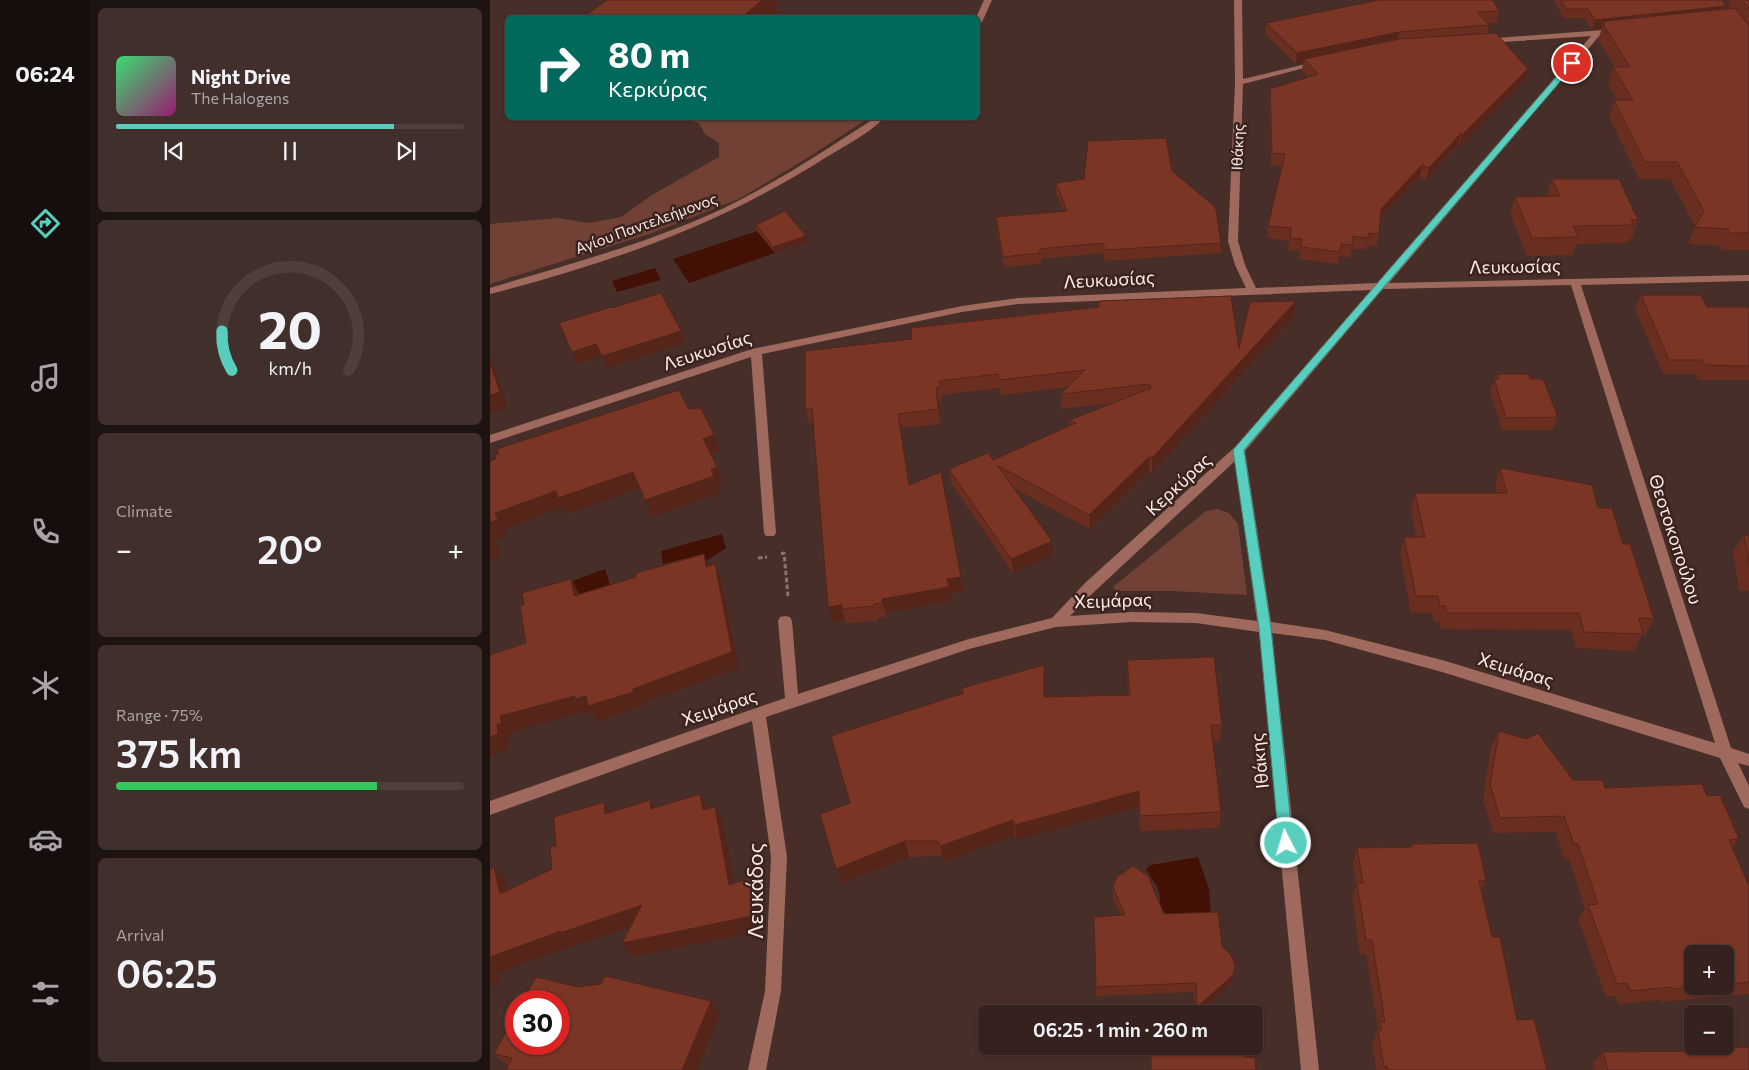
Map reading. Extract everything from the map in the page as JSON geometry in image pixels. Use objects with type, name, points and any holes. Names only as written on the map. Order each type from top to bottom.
[{"type":"street","points":[[980,18],[988,0]]},
{"type":"street","name":"Ιθάκης","points":[[1238,0],[1239,83],[1234,241],[1240,265],[1252,291]]},
{"type":"street","points":[[1474,42],[1627,30]]},
{"type":"street","name":"Κερκύρας","points":[[1056,622],[1090,586],[1238,450],[1598,33]]},
{"type":"street","points":[[1239,83],[1330,61]]},
{"type":"street","name":"Αγίου Παντελεήμονος","points":[[490,291],[636,246],[699,223],[766,191],[877,120]]},
{"type":"street","name":"Λευκωσίας","points":[[490,439],[756,352],[938,314],[1018,302],[1380,286],[1749,278]]},
{"type":"street","name":"Θεοτοκοπούλου","points":[[1575,283],[1726,754],[1749,802]]},
{"type":"street","points":[[756,352],[770,533]]},
{"type":"street","name":"Ιθάκης","points":[[1238,450],[1265,628],[1310,1070]]},
{"type":"street","name":"Χειμάρας","points":[[490,808],[758,713],[969,644],[1056,622],[1131,616],[1196,618],[1325,635],[1442,666],[1749,760]]},
{"type":"street","points":[[785,621],[792,702]]},
{"type":"street","name":"Λευκάδος","points":[[757,1070],[773,991],[780,857],[758,713]]},
{"type":"path","points":[[758,558],[784,553],[788,598],[779,600]]},
{"type":"shaded area","points":[[689,120],[866,120],[739,199],[649,234],[490,284],[490,224],[558,218],[589,223],[621,217],[652,195],[719,157],[719,143],[705,134],[699,123]]},
{"type":"shaded area","points":[[757,231],[775,253],[689,283],[673,259]]},
{"type":"shaded area","points":[[655,268],[661,280],[617,292],[612,281]]},
{"type":"shaded area","points":[[1217,509],[1229,513],[1238,524],[1247,595],[1173,591],[1116,591],[1113,587],[1206,511]]},
{"type":"shaded area","points":[[722,534],[726,548],[707,560],[683,559],[663,564],[661,551]]},
{"type":"shaded area","points":[[605,569],[611,589],[580,600],[551,589]]},
{"type":"shaded area","points":[[1198,857],[1209,889],[1211,915],[1170,917],[1159,907],[1159,890],[1146,869],[1151,865]]},
{"type":"building","points":[[607,0],[762,0],[744,15],[586,15]]},
{"type":"building","points":[[1379,0],[1493,0],[1499,11],[1477,12],[1489,25],[1399,32],[1297,53],[1266,23]]},
{"type":"building","points":[[1561,0],[1722,0],[1726,6],[1595,20],[1588,9],[1566,9]]},
{"type":"building","points":[[1742,0],[1749,0],[1749,9]]},
{"type":"building","points":[[1735,8],[1749,26],[1749,233],[1730,233],[1727,229],[1695,227],[1704,211],[1677,162],[1645,162],[1614,100],[1633,100],[1613,67],[1630,67],[1603,24],[1606,21]]},
{"type":"building","points":[[1496,33],[1528,69],[1462,135],[1461,133],[1429,168],[1422,165],[1381,209],[1379,234],[1369,233],[1368,238],[1353,236],[1352,245],[1341,244],[1340,252],[1301,247],[1302,239],[1290,238],[1291,228],[1268,226],[1285,154],[1272,153],[1270,89],[1318,74],[1304,59],[1399,39]]},
{"type":"building","points":[[1166,138],[1172,171],[1214,206],[1221,243],[1105,250],[1103,243],[1040,249],[1040,253],[1003,257],[996,217],[1067,211],[1056,183],[1084,179],[1088,141]]},
{"type":"building","points":[[1552,179],[1619,179],[1638,220],[1631,220],[1634,225],[1573,226],[1578,237],[1532,238],[1515,197],[1560,196]]},
{"type":"building","points":[[785,211],[806,236],[773,247],[756,225]]},
{"type":"building","points":[[661,293],[681,331],[602,356],[596,344],[572,352],[559,323]]},
{"type":"building","points":[[1641,295],[1701,295],[1707,307],[1749,307],[1749,366],[1705,365],[1702,360],[1669,360]]},
{"type":"building","points":[[1231,296],[1239,349],[1250,302],[1296,301],[1152,458],[1149,457],[1089,515],[997,465],[1052,541],[1011,559],[949,469],[988,453],[993,460],[1076,423],[1070,420],[1151,388],[1150,384],[1061,394],[1085,370],[999,380],[998,374],[939,381],[940,387],[936,388],[938,409],[898,414],[909,485],[941,472],[961,577],[947,579],[949,587],[882,599],[882,603],[874,604],[874,606],[842,609],[842,605],[828,607],[812,408],[805,409],[805,351],[912,339],[911,328],[1099,307],[1099,301]]},
{"type":"building","points":[[490,363],[500,392],[490,395]]},
{"type":"building","points":[[1497,374],[1528,374],[1530,379],[1543,379],[1558,417],[1506,418],[1494,379],[1499,379]]},
{"type":"building","points":[[679,390],[688,409],[701,408],[714,435],[703,439],[717,467],[711,469],[714,476],[645,500],[633,472],[558,498],[556,491],[495,513],[498,520],[490,522],[490,461],[496,459],[495,455],[499,454],[497,449]]},
{"type":"building","points":[[1500,468],[1592,485],[1598,508],[1612,508],[1623,544],[1630,544],[1654,619],[1639,618],[1643,634],[1584,632],[1579,613],[1447,613],[1445,606],[1440,606],[1438,596],[1416,596],[1404,537],[1425,537],[1415,493],[1507,493]]},
{"type":"building","points":[[1744,535],[1749,536],[1749,565]]},
{"type":"building","points":[[704,554],[706,567],[715,564],[732,652],[633,689],[633,692],[588,706],[586,696],[575,699],[575,696],[500,716],[502,723],[497,724],[498,734],[490,737],[490,655],[526,643],[520,606],[524,605],[522,593],[571,579],[574,596],[636,577],[636,573]]},
{"type":"building","points":[[1214,657],[1222,725],[1211,725],[1221,812],[1140,816],[1139,791],[1015,825],[1013,820],[940,846],[938,841],[905,841],[836,869],[820,814],[850,803],[831,736],[964,693],[962,688],[1044,665],[1044,697],[1130,695],[1127,660]]},
{"type":"building","points":[[1499,731],[1526,739],[1538,733],[1573,780],[1602,780],[1605,788],[1702,784],[1707,796],[1720,795],[1739,839],[1729,840],[1749,886],[1749,982],[1734,983],[1734,945],[1684,945],[1684,988],[1673,989],[1672,987],[1630,991],[1627,983],[1617,984],[1588,905],[1598,904],[1578,844],[1574,844],[1564,816],[1500,818],[1490,784]]},
{"type":"building","points":[[700,794],[703,810],[715,807],[729,885],[750,878],[757,915],[622,943],[642,905],[560,933],[561,931],[490,957],[490,869],[494,867],[500,894],[552,869],[550,847],[556,846],[554,817],[604,802],[605,814],[650,800],[651,809]]},
{"type":"building","points":[[1478,843],[1486,881],[1479,881],[1492,937],[1500,937],[1517,1020],[1534,1019],[1547,1070],[1388,1070],[1387,1067],[1384,1067],[1378,1031],[1382,1030],[1380,1022],[1385,1022],[1372,940],[1366,940],[1357,883],[1363,883],[1357,848],[1412,847],[1412,844]]},
{"type":"building","points":[[1133,866],[1148,876],[1164,914],[1218,912],[1222,946],[1231,955],[1235,965],[1233,975],[1199,1005],[1197,1005],[1196,983],[1096,987],[1094,917],[1125,915],[1113,887],[1117,877]]},
{"type":"building","points":[[605,976],[711,1001],[682,1070],[506,1070],[512,1058],[494,1054],[505,1034],[505,1055],[570,1055],[570,990],[529,990],[536,977],[578,987],[601,984]]},
{"type":"building","points":[[1734,1047],[1749,1047],[1749,1070],[1608,1070],[1603,1052],[1684,1051],[1684,1055],[1734,1055]]},
{"type":"building","points":[[1151,1055],[1245,1055],[1245,1057],[1255,1057],[1256,1070],[1151,1070]]},
{"type":"route","points":[[1286,843],[1265,628],[1238,450],[1572,63]]}]
